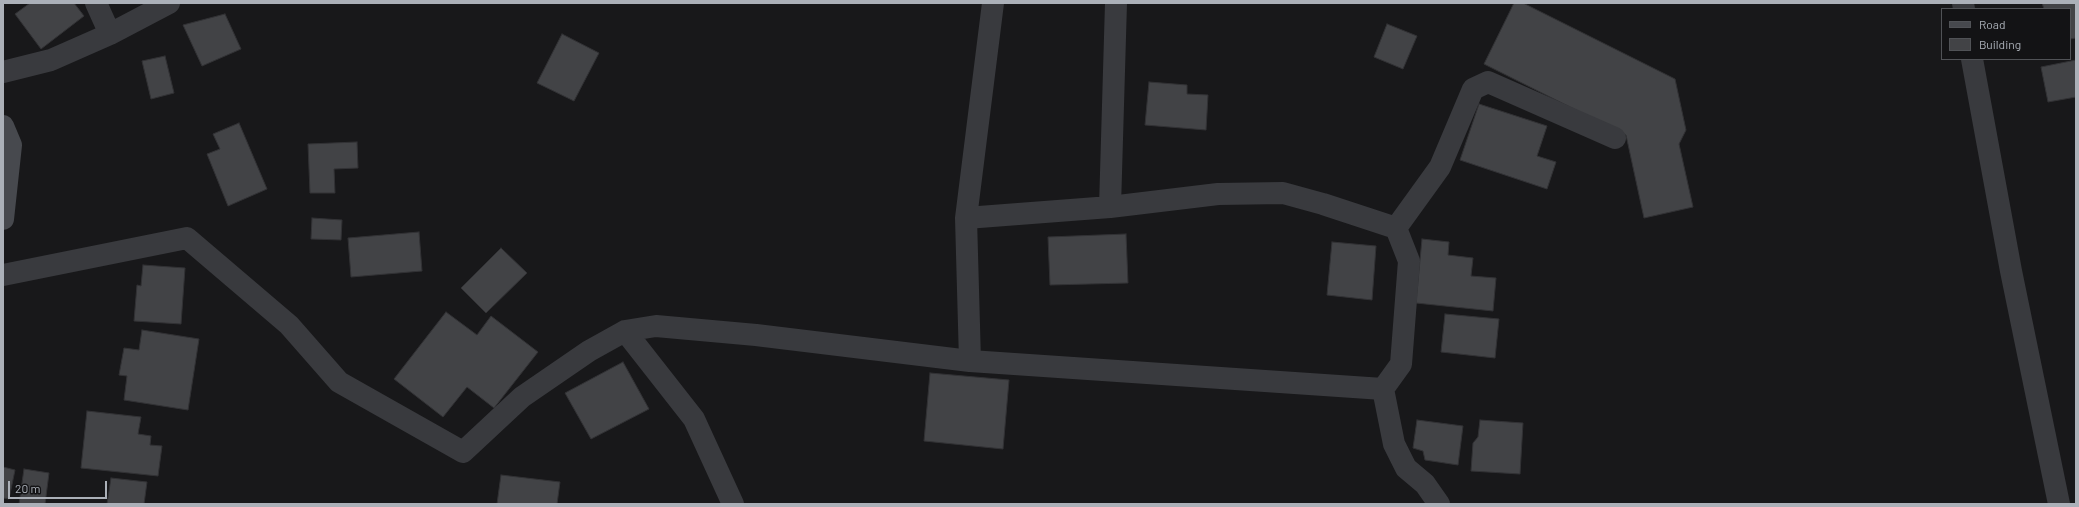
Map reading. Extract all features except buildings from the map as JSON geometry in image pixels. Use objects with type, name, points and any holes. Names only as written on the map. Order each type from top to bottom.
[{"type":"main road","points":[[3,126],[11,145],[3,219]]},
{"type":"street","points":[[96,3],[110,34]]},
{"type":"street","points":[[3,72],[51,60],[110,34],[168,3]]},
{"type":"street","points":[[970,361],[966,218],[993,3]]},
{"type":"street","points":[[1110,207],[1116,3]]},
{"type":"street","points":[[1972,60],[2010,271],[2060,504]]},
{"type":"street","points":[[1396,228],[1440,167],[1473,89],[1488,82],[1615,138]]},
{"type":"street","points":[[966,218],[1110,207],[1218,194],[1284,193],[1396,228],[1409,260],[1401,364],[1383,389],[1394,444],[1406,468],[1425,484],[1439,504]]},
{"type":"street","points":[[3,275],[187,238],[289,325],[339,382],[463,452],[522,396],[588,351],[625,331],[656,326],[756,335],[970,361],[1383,389]]},
{"type":"street","points":[[625,331],[694,419],[733,504]]}]
